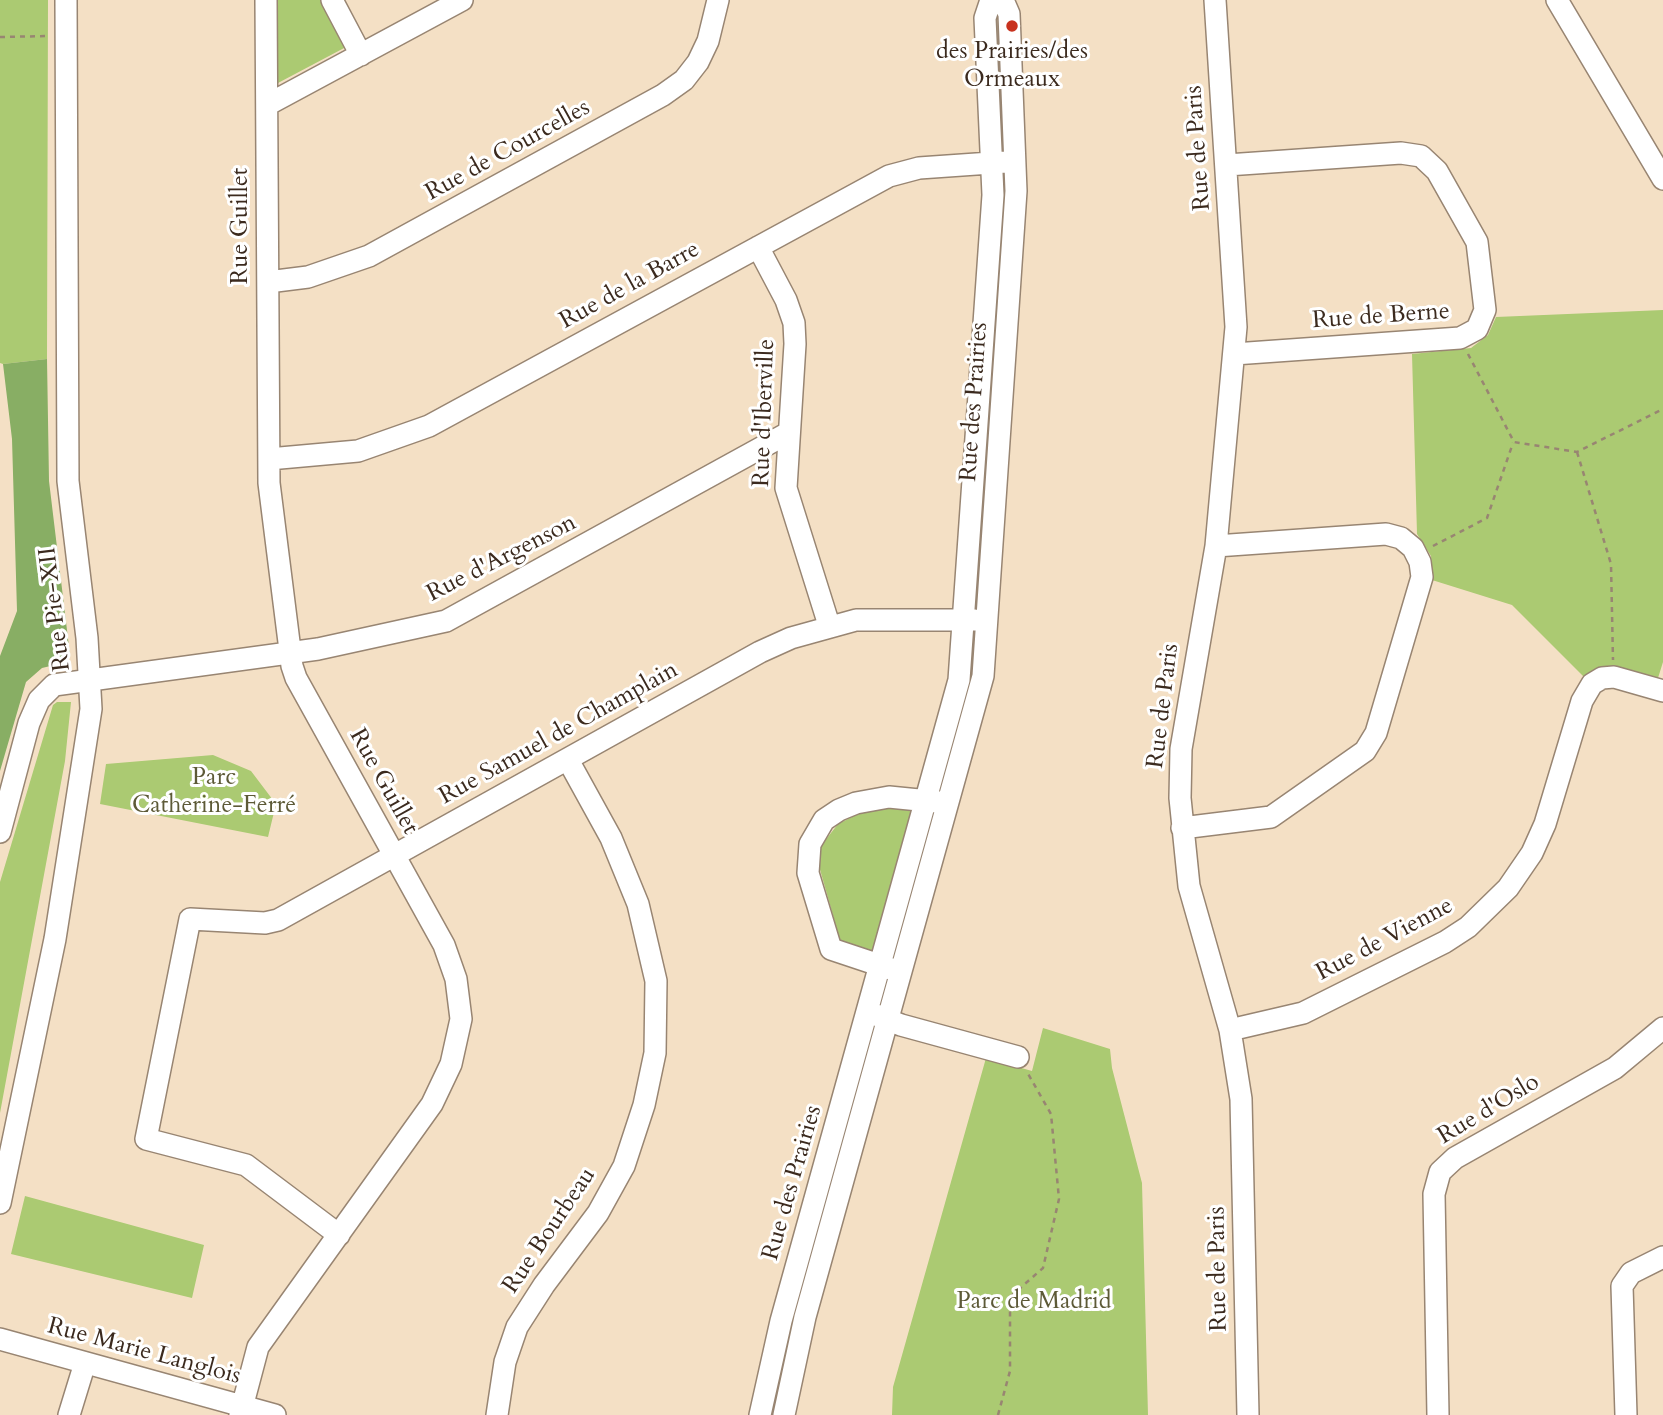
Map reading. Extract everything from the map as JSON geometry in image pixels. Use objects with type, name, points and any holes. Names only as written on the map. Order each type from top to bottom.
[{"type":"street","name":"Rue Pie-XII","points":[[0,1203],[55,939],[88,737],[91,679],[68,481],[66,0]]},
{"type":"street","name":"Rue Guillet","points":[[241,1411],[258,1347],[432,1104],[451,1064],[460,1033],[460,1006],[452,964],[296,678],[290,653],[269,459],[266,0]]},
{"type":"street","points":[[332,0],[361,55]]},
{"type":"street","points":[[267,105],[462,0]]},
{"type":"street","name":"Rue de Courcelles","points":[[268,282],[318,274],[369,256],[663,95],[684,80],[698,62],[708,41],[718,0]]},
{"type":"street","name":"Rue des Prairies","points":[[760,1415],[775,1344],[956,697],[993,195],[985,18],[991,0]]},
{"type":"street","name":"Rue des Prairies","points":[[783,1415],[792,1364],[979,693],[988,621],[1016,162],[1009,14],[1003,0]]},
{"type":"street","name":"Rue de Paris","points":[[1215,0],[1236,284],[1234,354],[1216,546],[1181,750],[1182,828],[1189,886],[1230,1030],[1239,1077],[1243,1127],[1248,1415]]},
{"type":"street","points":[[1557,0],[1663,179]]},
{"type":"street","name":"Rue de Berne","points":[[1227,165],[1401,153],[1420,156],[1430,162],[1472,232],[1480,253],[1484,317],[1472,334],[1460,338],[1234,354]]},
{"type":"street","name":"Rue de la Barre","points":[[269,459],[358,451],[412,433],[897,173],[992,161],[1016,162]]},
{"type":"street","name":"Rue d'Iberville","points":[[758,247],[791,312],[795,333],[788,433],[788,500],[829,625]]},
{"type":"street","name":"Rue d'Argenson","points":[[0,831],[29,723],[39,699],[61,682],[290,653],[446,621],[788,433]]},
{"type":"street","points":[[1182,828],[1271,817],[1365,751],[1376,733],[1419,590],[1422,569],[1417,554],[1401,538],[1386,534],[1216,546]]},
{"type":"street","name":"Rue Samuel de Champlain","points":[[339,1235],[246,1166],[146,1139],[190,919],[272,922],[760,652],[829,625],[866,619],[988,621]]},
{"type":"street","points":[[1614,677],[1663,691]]},
{"type":"street","name":"Rue de Vienne","points":[[1230,1030],[1294,1016],[1323,1003],[1445,942],[1490,909],[1517,877],[1542,832],[1585,694],[1597,680],[1614,677]]},
{"type":"street","name":"Rue Bourbeau","points":[[497,1415],[505,1362],[517,1327],[544,1284],[598,1213],[624,1166],[644,1105],[654,1053],[656,981],[638,904],[611,838],[568,760]]},
{"type":"street","points":[[901,973],[831,948],[808,873],[810,844],[824,820],[848,806],[877,798],[927,799],[948,805]]},
{"type":"street","points":[[868,1012],[1018,1057]]},
{"type":"street","name":"Rue d'Oslo","points":[[1438,1415],[1434,1186],[1440,1172],[1455,1158],[1615,1068],[1663,1028]]},
{"type":"street","points":[[1626,1415],[1622,1286],[1631,1273],[1663,1256]]},
{"type":"street","name":"Rue Marie Langlois","points":[[0,1339],[241,1411],[275,1415]]},
{"type":"street","points":[[69,1415],[85,1363]]},
{"type":"path","points":[[0,37],[66,35]]},
{"type":"path","points":[[1417,554],[1487,518],[1514,442],[1460,338]]},
{"type":"path","points":[[1514,442],[1577,452],[1663,409]]},
{"type":"path","points":[[1577,452],[1611,564],[1614,677]]},
{"type":"path","points":[[999,1415],[1010,1371],[1010,1297],[1043,1268],[1059,1199],[1051,1114],[1018,1057]]},
{"type":"green space","points":[[0,0],[48,0],[47,359],[3,364],[0,363]]},
{"type":"green space","points":[[276,0],[320,0],[346,47],[278,83]]},
{"type":"green space","points":[[1663,310],[1663,662],[1658,678],[1610,666],[1585,678],[1512,605],[1432,580],[1431,556],[1417,534],[1412,354],[1471,348],[1488,335],[1496,317]]},
{"type":"green space","points":[[47,359],[49,481],[70,655],[67,662],[42,668],[26,682],[0,771],[0,656],[17,611],[12,439],[3,364]]},
{"type":"green space","points":[[57,702],[71,702],[65,761],[0,1113],[0,882],[53,705]]},
{"type":"green space","name":"Parc Catherine-Ferré","points":[[213,755],[251,771],[276,804],[268,837],[100,804],[106,764]]},
{"type":"green space","points":[[890,806],[915,811],[875,952],[840,940],[819,866],[820,847],[838,824],[862,812]]},
{"type":"green space","name":"Parc de Madrid","points":[[1043,1028],[1110,1049],[1112,1068],[1142,1183],[1148,1415],[892,1415],[893,1387],[986,1058],[1032,1071]]},
{"type":"green space","points":[[25,1196],[204,1245],[192,1298],[11,1254]]},
{"type":"place","name":"des Prairies/des Ormeaux","points":[[1012,26]]}]
